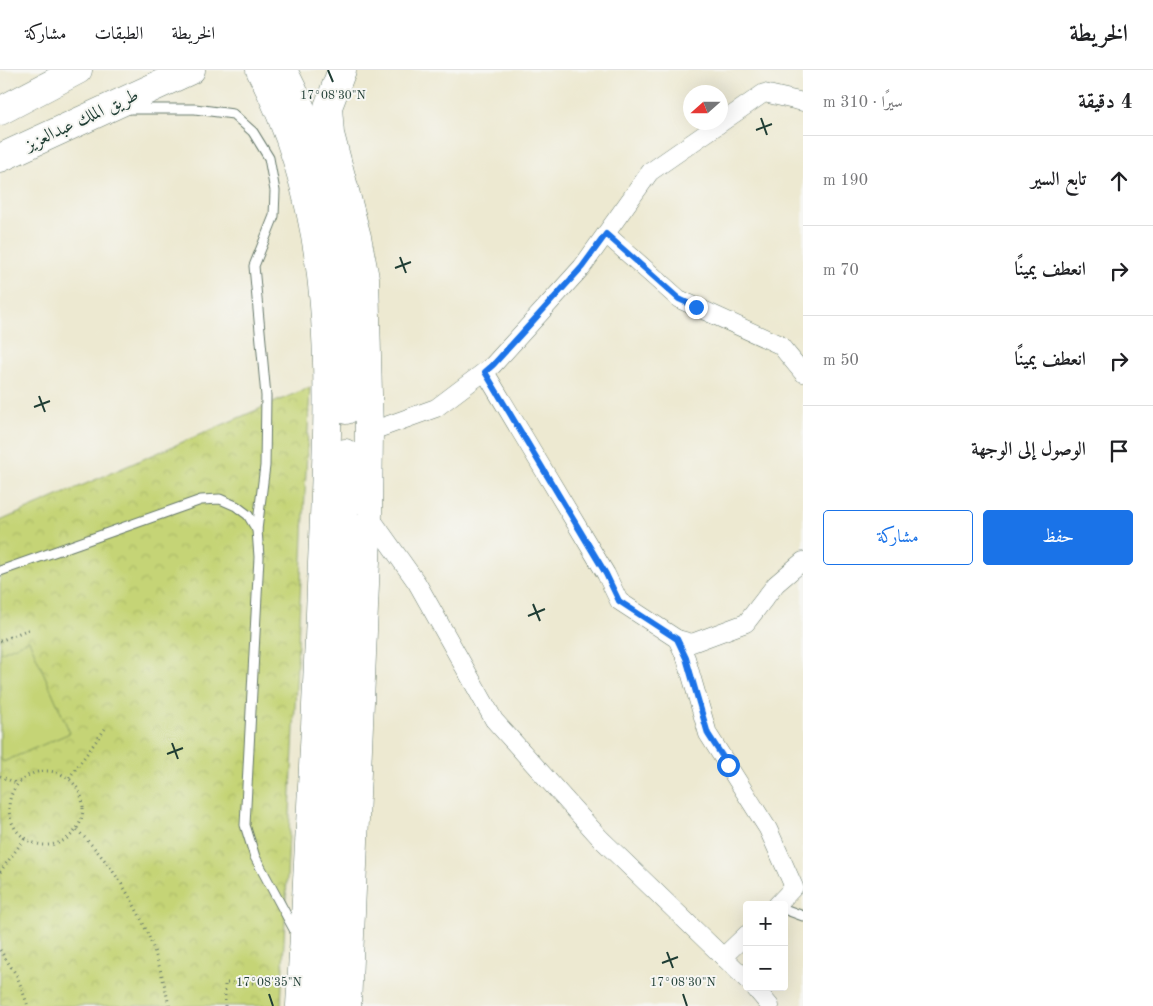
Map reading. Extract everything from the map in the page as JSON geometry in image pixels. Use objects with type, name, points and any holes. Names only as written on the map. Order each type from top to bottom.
[{"type":"main road","points":[[142,92],[175,70]]},
{"type":"main road","name":"طريق الملك عبدالعزيز","points":[[0,158],[191,70]]},
{"type":"main road","points":[[260,70],[333,212],[342,264],[348,343],[340,711],[326,1006]]},
{"type":"main road","points":[[283,70],[296,95],[311,132],[312,214],[326,311],[329,392],[316,716],[300,1006]]},
{"type":"main road","points":[[342,70],[328,107],[330,134],[355,228],[365,278],[369,432],[368,514],[347,1006]]},
{"type":"main road","points":[[0,112],[71,72]]},
{"type":"street","points":[[369,432],[436,408],[493,365],[582,267],[650,172],[764,93],[803,102]]},
{"type":"street","points":[[606,234],[679,299],[780,345],[803,373]]},
{"type":"street","points":[[485,372],[606,574],[619,601],[677,639],[692,644],[746,623],[776,584],[803,561]]},
{"type":"street","points":[[368,514],[417,584],[494,720],[600,838],[743,976]]},
{"type":"street","points":[[677,639],[686,658],[708,734],[768,829],[794,888],[781,901]]},
{"type":"street","points":[[723,957],[743,938]]},
{"type":"street","points":[[757,991],[770,1006]]},
{"type":"lane","points":[[107,109],[195,109],[233,114],[253,132],[269,158],[276,191],[274,216],[254,266],[266,396],[265,466],[258,530],[259,557],[245,825],[255,857],[303,946]]},
{"type":"lane","points":[[0,571],[201,500],[220,499],[236,506],[248,515],[258,530]]},
{"type":"lane","points":[[788,910],[803,916]]},
{"type":"path","points":[[0,642],[29,629]]},
{"type":"path","points":[[68,778],[105,729]]},
{"type":"path","points":[[42,771],[52,771],[68,778],[79,791],[82,798],[83,814],[77,830],[64,841],[48,845],[32,842],[25,838],[17,831],[10,813],[11,797],[18,784],[33,773],[42,771]]},
{"type":"path","points":[[0,776],[18,784]]},
{"type":"path","points":[[77,830],[95,847],[124,885],[147,928],[163,973],[169,1006]]},
{"type":"path","points":[[0,872],[25,838]]},
{"type":"path","points":[[0,950],[17,976],[28,1006]]},
{"type":"path","points":[[225,1006],[225,983],[268,984]]},
{"type":"green space","points":[[310,387],[281,1006],[0,1006],[0,521]]},
{"type":"green space","points":[[29,640],[70,733],[3,762],[0,756],[0,653]]},
{"type":"route","points":[[696,307],[679,299],[606,234],[582,267],[485,372],[606,574],[619,601],[677,639],[686,658],[708,734],[728,765]]}]
